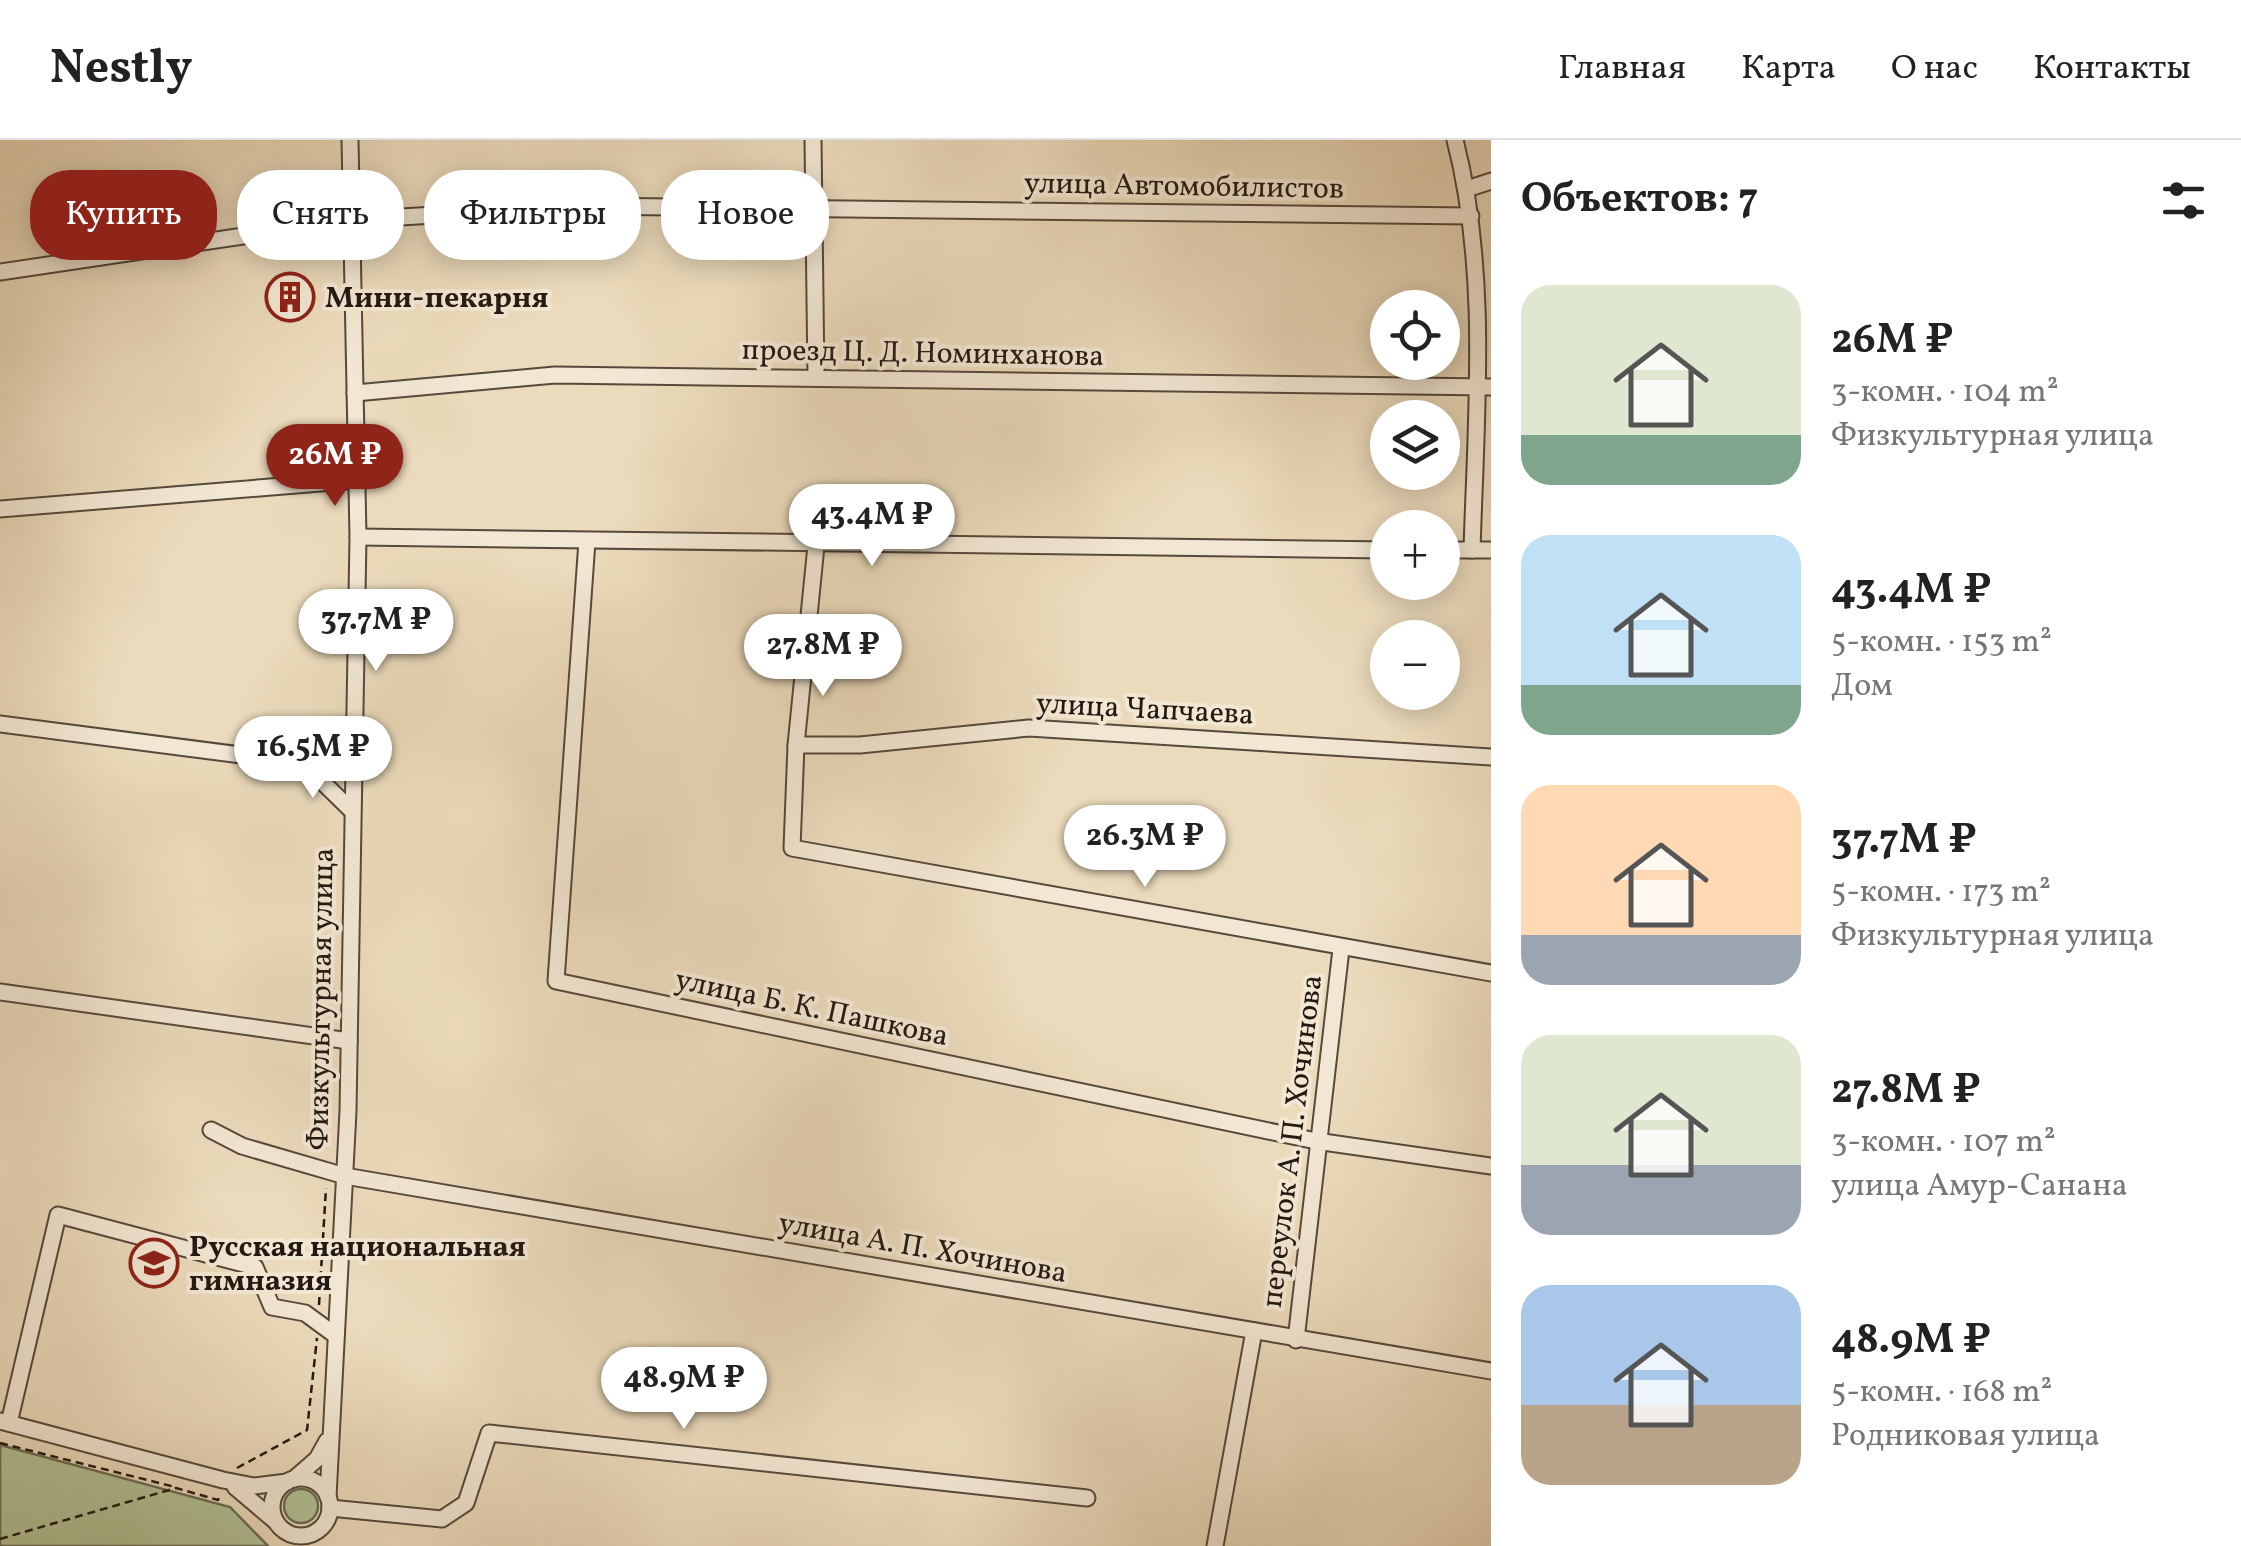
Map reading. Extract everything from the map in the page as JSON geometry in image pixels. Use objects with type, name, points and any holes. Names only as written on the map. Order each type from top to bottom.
[{"type":"street","name":"Физкультурная улица","points":[[350,140],[350,170]]},
{"type":"street","points":[[812,140],[813,170]]},
{"type":"street","points":[[1454,140],[1471,216],[1484,387],[1472,550]]},
{"type":"street","points":[[1467,189],[1491,181]]},
{"type":"street","name":"улица Автомобилистов","points":[[404,217],[583,206],[661,207]]},
{"type":"street","name":"улица Автомобилистов","points":[[829,208],[1471,216]]},
{"type":"street","name":"улица Автомобилистов","points":[[0,272],[237,237]]},
{"type":"street","name":"Физкультурная улица","points":[[324,1546],[329,1508],[329,1438],[350,1041],[350,809],[358,538],[352,260]]},
{"type":"street","points":[[815,260],[816,378]]},
{"type":"street","name":"проезд Ц. Д. Номинханова","points":[[354,393],[555,375],[1484,387]]},
{"type":"street","points":[[0,509],[356,480]]},
{"type":"street","points":[[358,538],[1370,550]]},
{"type":"street","name":"улица Б. К. Пашкова","points":[[587,541],[556,981],[1316,1141],[1491,1166]]},
{"type":"street","points":[[816,546],[796,746],[792,848],[1491,973]]},
{"type":"street","points":[[1460,550],[1491,550]]},
{"type":"street","points":[[0,724],[304,763],[352,742]]},
{"type":"street","name":"улица Чапчаева","points":[[796,746],[860,745],[1029,728],[1491,757]]},
{"type":"street","points":[[304,763],[350,809]]},
{"type":"street","name":"переулок А. П. Хочинова","points":[[1296,1340],[1341,948]]},
{"type":"street","points":[[0,992],[350,1041]]},
{"type":"street","name":"улица А. П. Хочинова","points":[[211,1130],[242,1146],[345,1176],[1491,1371]]},
{"type":"street","points":[[329,1508],[311,1480],[254,1486],[222,1480],[4,1422],[58,1214],[256,1267],[272,1307],[305,1314],[335,1334]]},
{"type":"street","name":"переулок А. П. Хочинова","points":[[1216,1546],[1254,1331]]},
{"type":"street","points":[[329,1508],[442,1519],[466,1503],[489,1433],[1087,1498]]},
{"type":"street","points":[[288,1537],[274,1496],[317,1460],[329,1438]]},
{"type":"street","points":[[222,1480],[252,1496],[288,1537]]},
{"type":"street","points":[[288,1537],[316,1532],[329,1508]]},
{"type":"path","points":[[0,1444],[218,1500],[222,1480],[307,1430],[327,1170]]},
{"type":"path","points":[[0,1539],[176,1488]]},
{"type":"green space","points":[[0,1445],[230,1507],[268,1546],[0,1546]]},
{"type":"green space","points":[[301,1489],[313,1494],[318,1506],[313,1518],[301,1523],[289,1518],[284,1506],[289,1494]]},
{"type":"place","name":"Мини-пекарня","points":[[290,297]]},
{"type":"place","name":"Русская национальная гимназия","points":[[154,1263]]}]
